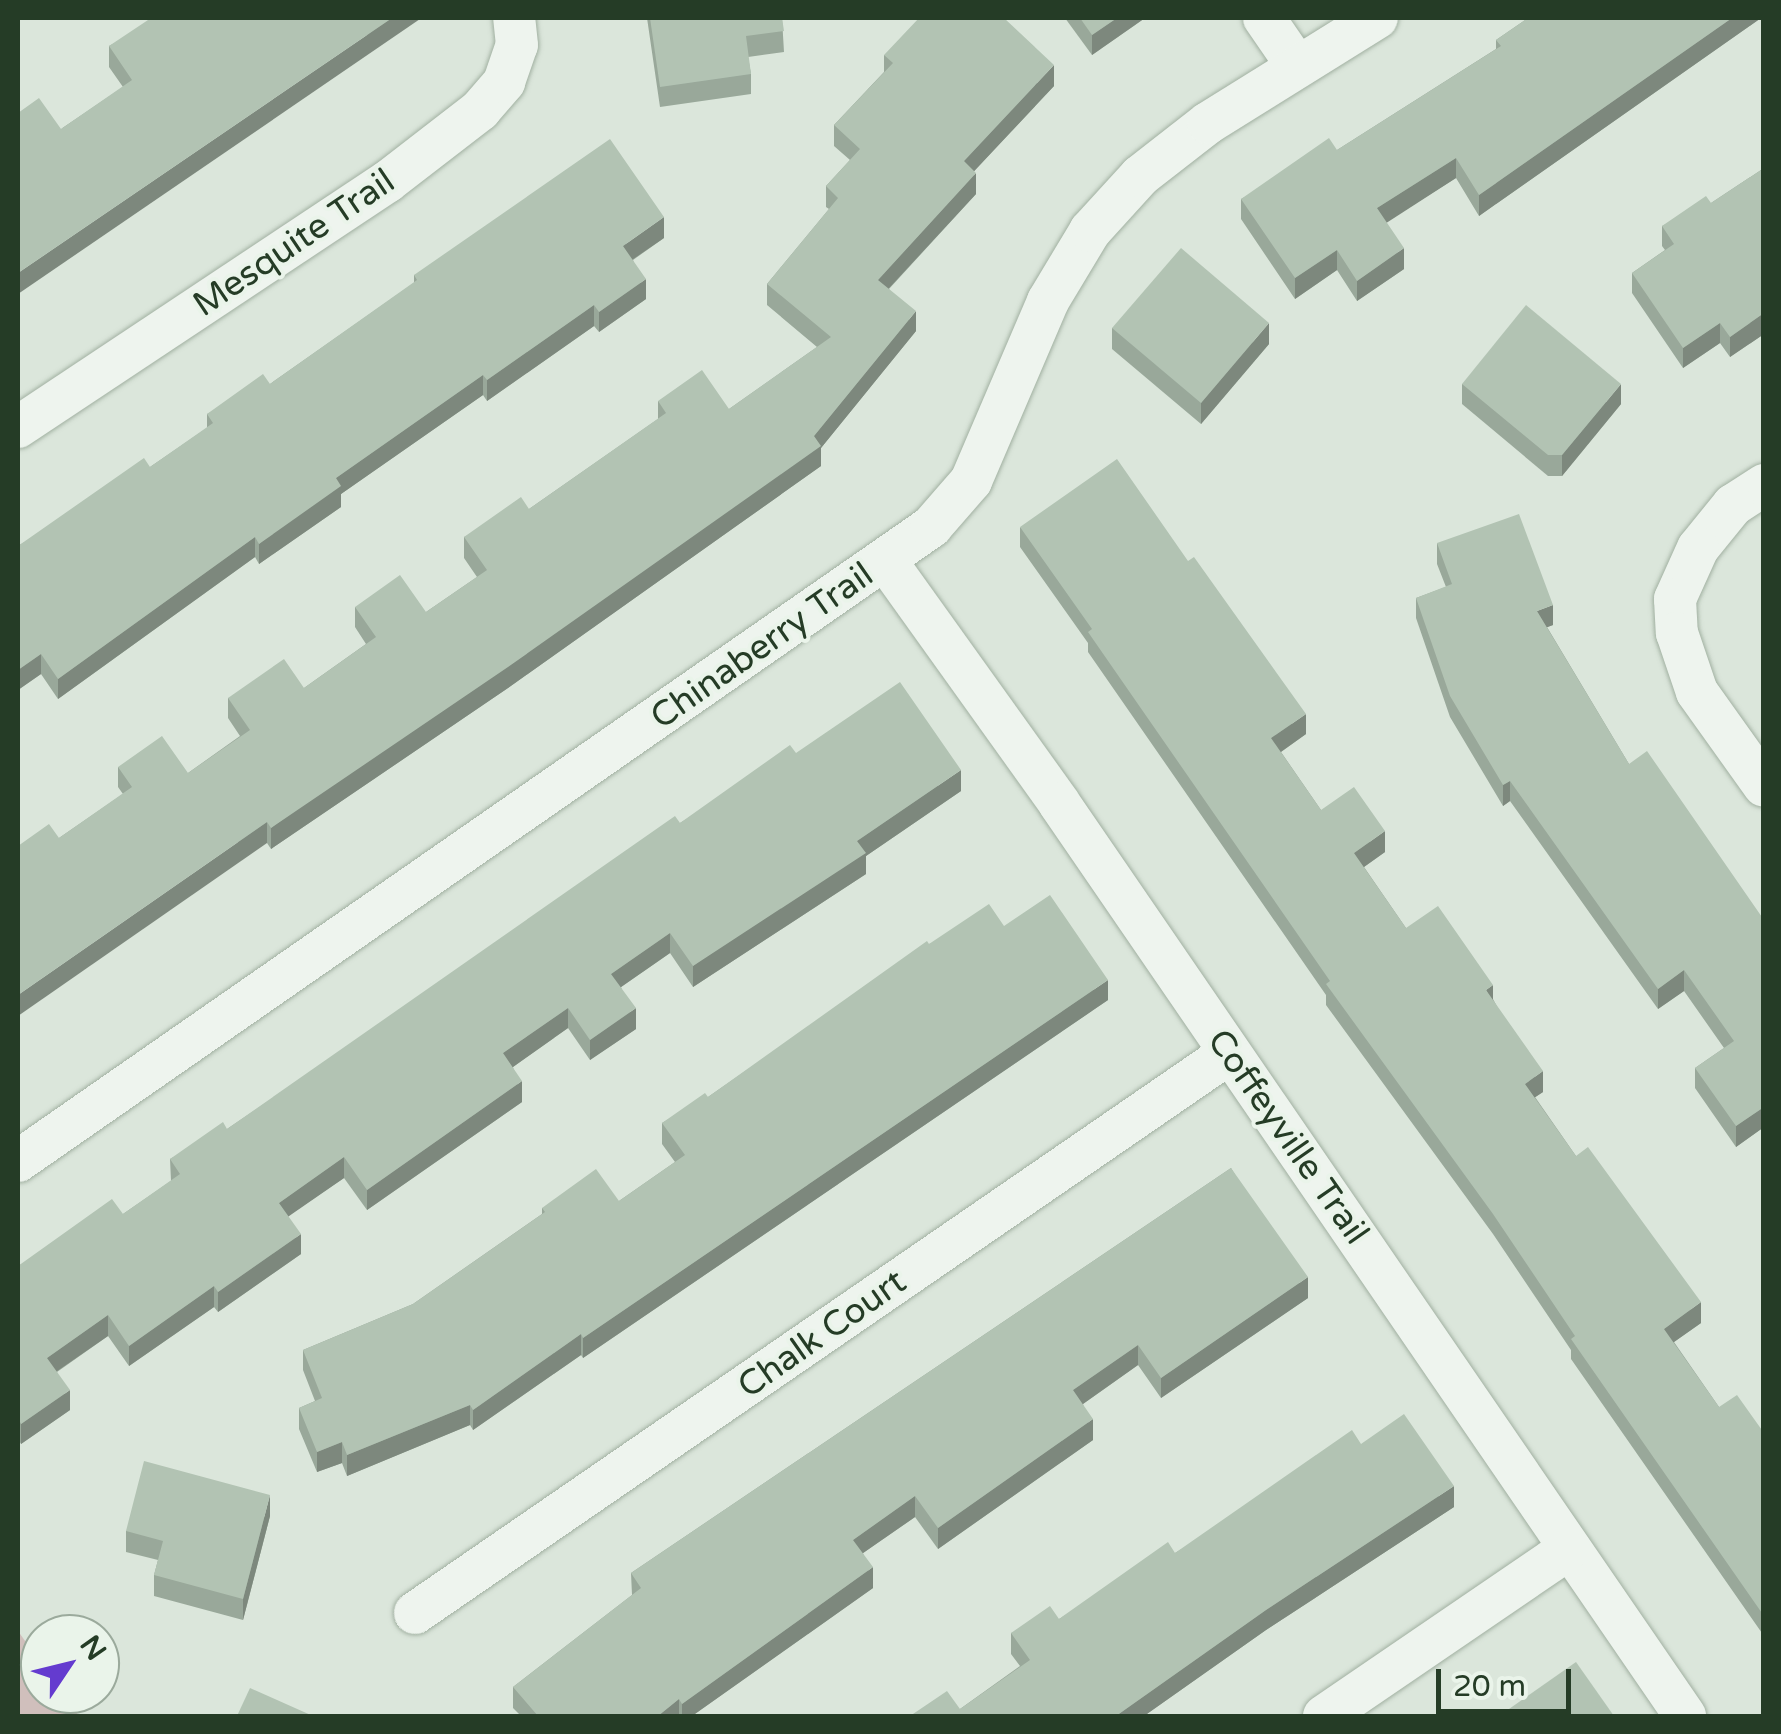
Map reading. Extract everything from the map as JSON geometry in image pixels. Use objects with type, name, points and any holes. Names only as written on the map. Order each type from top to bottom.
[{"type":"street","name":"Mesquite Trail","points":[[18,428],[387,182],[480,110],[504,82],[517,45],[514,18]]},
{"type":"street","points":[[1264,18],[1297,66]]},
{"type":"street","name":"Chinaberry Trail","points":[[18,1160],[930,527],[971,481],[1048,301],[1090,231],[1140,176],[1208,123],[1377,18]]},
{"type":"street","points":[[1764,485],[1733,505],[1698,548],[1675,599],[1677,633],[1697,692],[1764,786]]},
{"type":"street","name":"Coffeyville Trail","points":[[886,561],[1059,803],[1685,1716]]},
{"type":"street","name":"Chalk Court","points":[[415,1613],[1228,1054]]},
{"type":"street","points":[[1324,1716],[1568,1549]]},
{"type":"shaded area","points":[[18,1631],[20,1714],[79,1716],[18,1716]]},
{"type":"building","points":[[151,18],[392,18],[18,273],[18,113],[39,98],[61,129],[132,80],[109,46]]},
{"type":"building","points":[[650,18],[782,18],[784,31],[746,36],[751,74],[660,87]]},
{"type":"building","points":[[919,18],[1004,18],[1054,65],[964,161],[976,173],[878,280],[916,311],[814,436],[821,446],[508,667],[271,828],[267,822],[18,995],[18,846],[49,824],[59,838],[132,787],[118,767],[162,736],[188,773],[250,730],[228,698],[284,659],[304,688],[376,637],[355,607],[400,575],[426,612],[487,570],[464,537],[521,497],[529,509],[666,413],[658,401],[702,370],[729,409],[831,337],[767,284],[838,198],[826,186],[860,149],[834,125],[893,63],[884,55]]},
{"type":"building","points":[[1080,18],[1117,18],[1092,35]]},
{"type":"building","points":[[1528,18],[1732,18],[1479,195],[1456,158],[1377,208],[1404,248],[1357,281],[1337,250],[1295,278],[1241,199],[1329,138],[1337,150],[1501,46],[1496,40]]},
{"type":"building","points":[[610,139],[664,217],[623,246],[646,279],[599,312],[594,305],[487,380],[483,375],[336,478],[341,486],[259,544],[255,537],[58,679],[41,654],[18,670],[18,546],[144,458],[150,467],[213,423],[207,414],[263,374],[270,384],[417,280],[414,275]]},
{"type":"building","points":[[1764,168],[1764,313],[1730,337],[1720,323],[1683,348],[1632,273],[1674,244],[1662,226],[1706,196],[1711,203]]},
{"type":"building","points":[[1181,248],[1269,323],[1201,403],[1112,328]]},
{"type":"building","points":[[1526,305],[1621,384],[1562,455],[1548,455],[1462,384]]},
{"type":"building","points":[[1117,459],[1188,561],[1194,557],[1306,714],[1271,738],[1321,810],[1354,787],[1385,831],[1354,853],[1406,928],[1438,906],[1493,985],[1486,990],[1543,1071],[1525,1084],[1576,1156],[1588,1147],[1701,1302],[1664,1329],[1719,1407],[1737,1395],[1764,1433],[1764,1616],[1571,1339],[1575,1336],[1493,1214],[1326,984],[1330,981],[1088,632],[1092,629],[1020,527]]},
{"type":"building","points":[[1519,514],[1553,605],[1537,611],[1629,764],[1647,751],[1764,920],[1764,1107],[1736,1126],[1695,1068],[1734,1041],[1684,970],[1658,989],[1510,781],[1503,785],[1450,696],[1416,598],[1452,584],[1437,543]]},
{"type":"building","points":[[900,682],[961,770],[857,841],[866,853],[693,966],[670,933],[611,974],[636,1008],[590,1040],[568,1008],[503,1053],[522,1081],[367,1190],[344,1157],[279,1203],[301,1234],[218,1292],[214,1286],[129,1346],[108,1315],[47,1358],[70,1390],[21,1424],[18,1266],[112,1199],[123,1214],[180,1174],[170,1159],[223,1122],[227,1129],[675,816],[680,823],[790,745],[796,753]]},
{"type":"building","points":[[1050,895],[1108,980],[473,1410],[470,1405],[347,1455],[342,1442],[317,1452],[299,1408],[322,1398],[303,1350],[413,1304],[545,1212],[542,1208],[596,1169],[619,1201],[685,1155],[662,1123],[705,1093],[708,1097],[927,941],[929,944],[989,904],[1004,926]]},
{"type":"building","points":[[1231,1168],[1308,1277],[1161,1378],[1138,1345],[1073,1390],[1093,1419],[938,1528],[915,1496],[853,1540],[873,1567],[682,1704],[679,1699],[658,1716],[538,1716],[513,1687],[641,1588],[631,1573]]},
{"type":"building","points":[[1404,1414],[1454,1486],[1266,1610],[1116,1716],[910,1716],[947,1691],[960,1709],[1030,1660],[1011,1633],[1050,1606],[1059,1619],[1168,1542],[1175,1553],[1352,1430],[1361,1444]]},
{"type":"building","points":[[144,1461],[270,1495],[243,1599],[154,1575],[163,1541],[126,1531]]},
{"type":"building","points":[[1576,1662],[1614,1716],[1499,1716]]},
{"type":"building","points":[[250,1688],[313,1716],[237,1716]]}]
